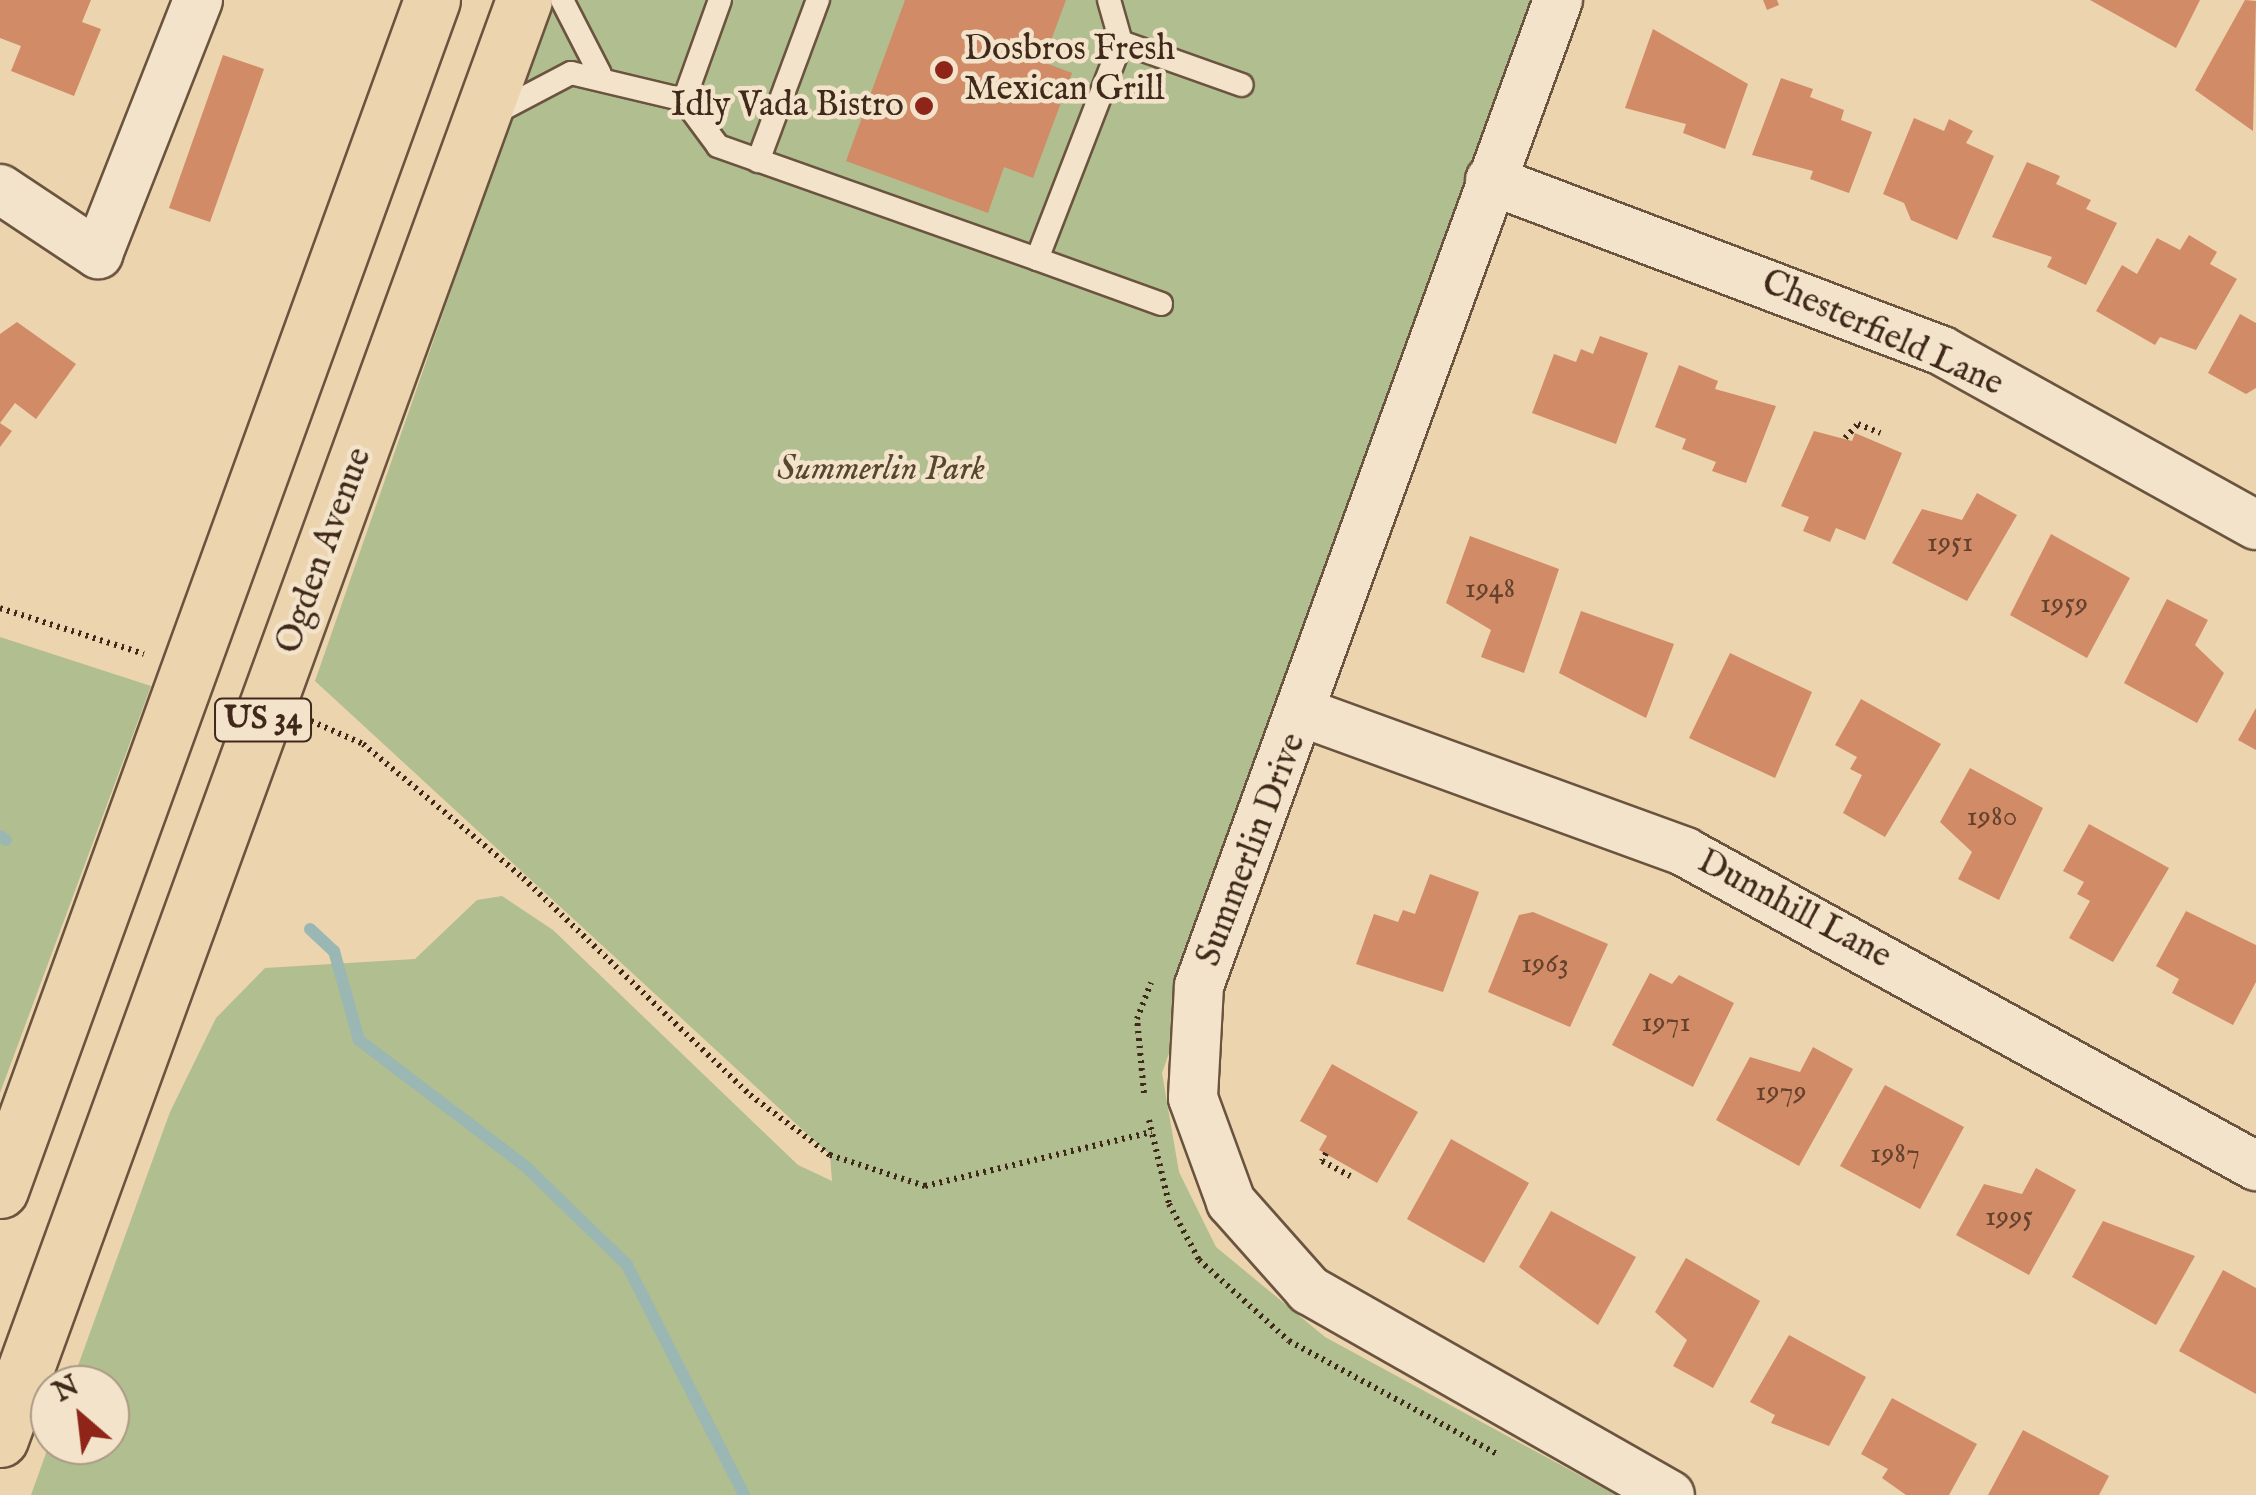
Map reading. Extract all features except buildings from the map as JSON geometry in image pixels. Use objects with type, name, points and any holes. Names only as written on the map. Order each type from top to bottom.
[{"type":"main road","name":"US 34","points":[[0,1190],[432,0]]},
{"type":"main road","name":"Ogden Avenue","points":[[0,1439],[524,0]]},
{"type":"street","points":[[0,189],[98,254],[198,0]]},
{"type":"street","name":"Summerlin Drive","points":[[1558,0],[1490,180],[1304,713],[1199,986],[1193,1098],[1205,1152],[1266,1250],[1309,1290],[1670,1495]]},
{"type":"street","name":"Chesterfield Lane","points":[[1490,180],[1942,352],[2256,525]]},
{"type":"street","name":"Dunnhill Lane","points":[[1304,713],[1685,852],[2256,1166]]},
{"type":"lane","points":[[562,0],[600,74]]},
{"type":"lane","points":[[684,100],[720,0]]},
{"type":"lane","points":[[758,161],[818,0]]},
{"type":"lane","points":[[1036,259],[1120,42],[1109,0]]},
{"type":"lane","points":[[1120,42],[1242,86]]},
{"type":"lane","points":[[480,121],[544,83],[600,74],[684,100],[718,146],[1161,304]]},
{"type":"path","points":[[1845,438],[1858,424],[1880,433]]},
{"type":"path","points":[[0,608],[145,655]]},
{"type":"path","points":[[309,720],[363,744],[480,842],[750,1095],[830,1155],[926,1186],[1152,1132]]},
{"type":"path","points":[[1157,964],[1137,1019],[1152,1132],[1170,1204],[1200,1260],[1288,1341],[1506,1459]]},
{"type":"path","points":[[1326,1154],[1322,1161],[1350,1176]]},
{"type":"green space","name":"Summerlin Park","points":[[552,0],[1542,0],[1162,1073],[1179,1172],[1216,1247],[1325,1337],[1616,1495],[31,1495],[42,1465],[130,1465],[130,1365],[78,1365],[170,1112],[216,1018],[265,968],[415,959],[477,900],[502,896],[553,930],[798,1165],[832,1181],[830,1155],[315,681]]},
{"type":"green space","points":[[0,637],[151,686],[0,1093]]},
{"type":"waterway","points":[[0,836],[6,840]]},
{"type":"waterway","points":[[310,929],[334,951],[359,1040],[525,1166],[627,1265],[744,1495]]},
{"type":"place","name":"Dosbros Fresh Mexican Grill","points":[[944,70]]},
{"type":"place","name":"Idly Vada Bistro","points":[[924,106]]}]
